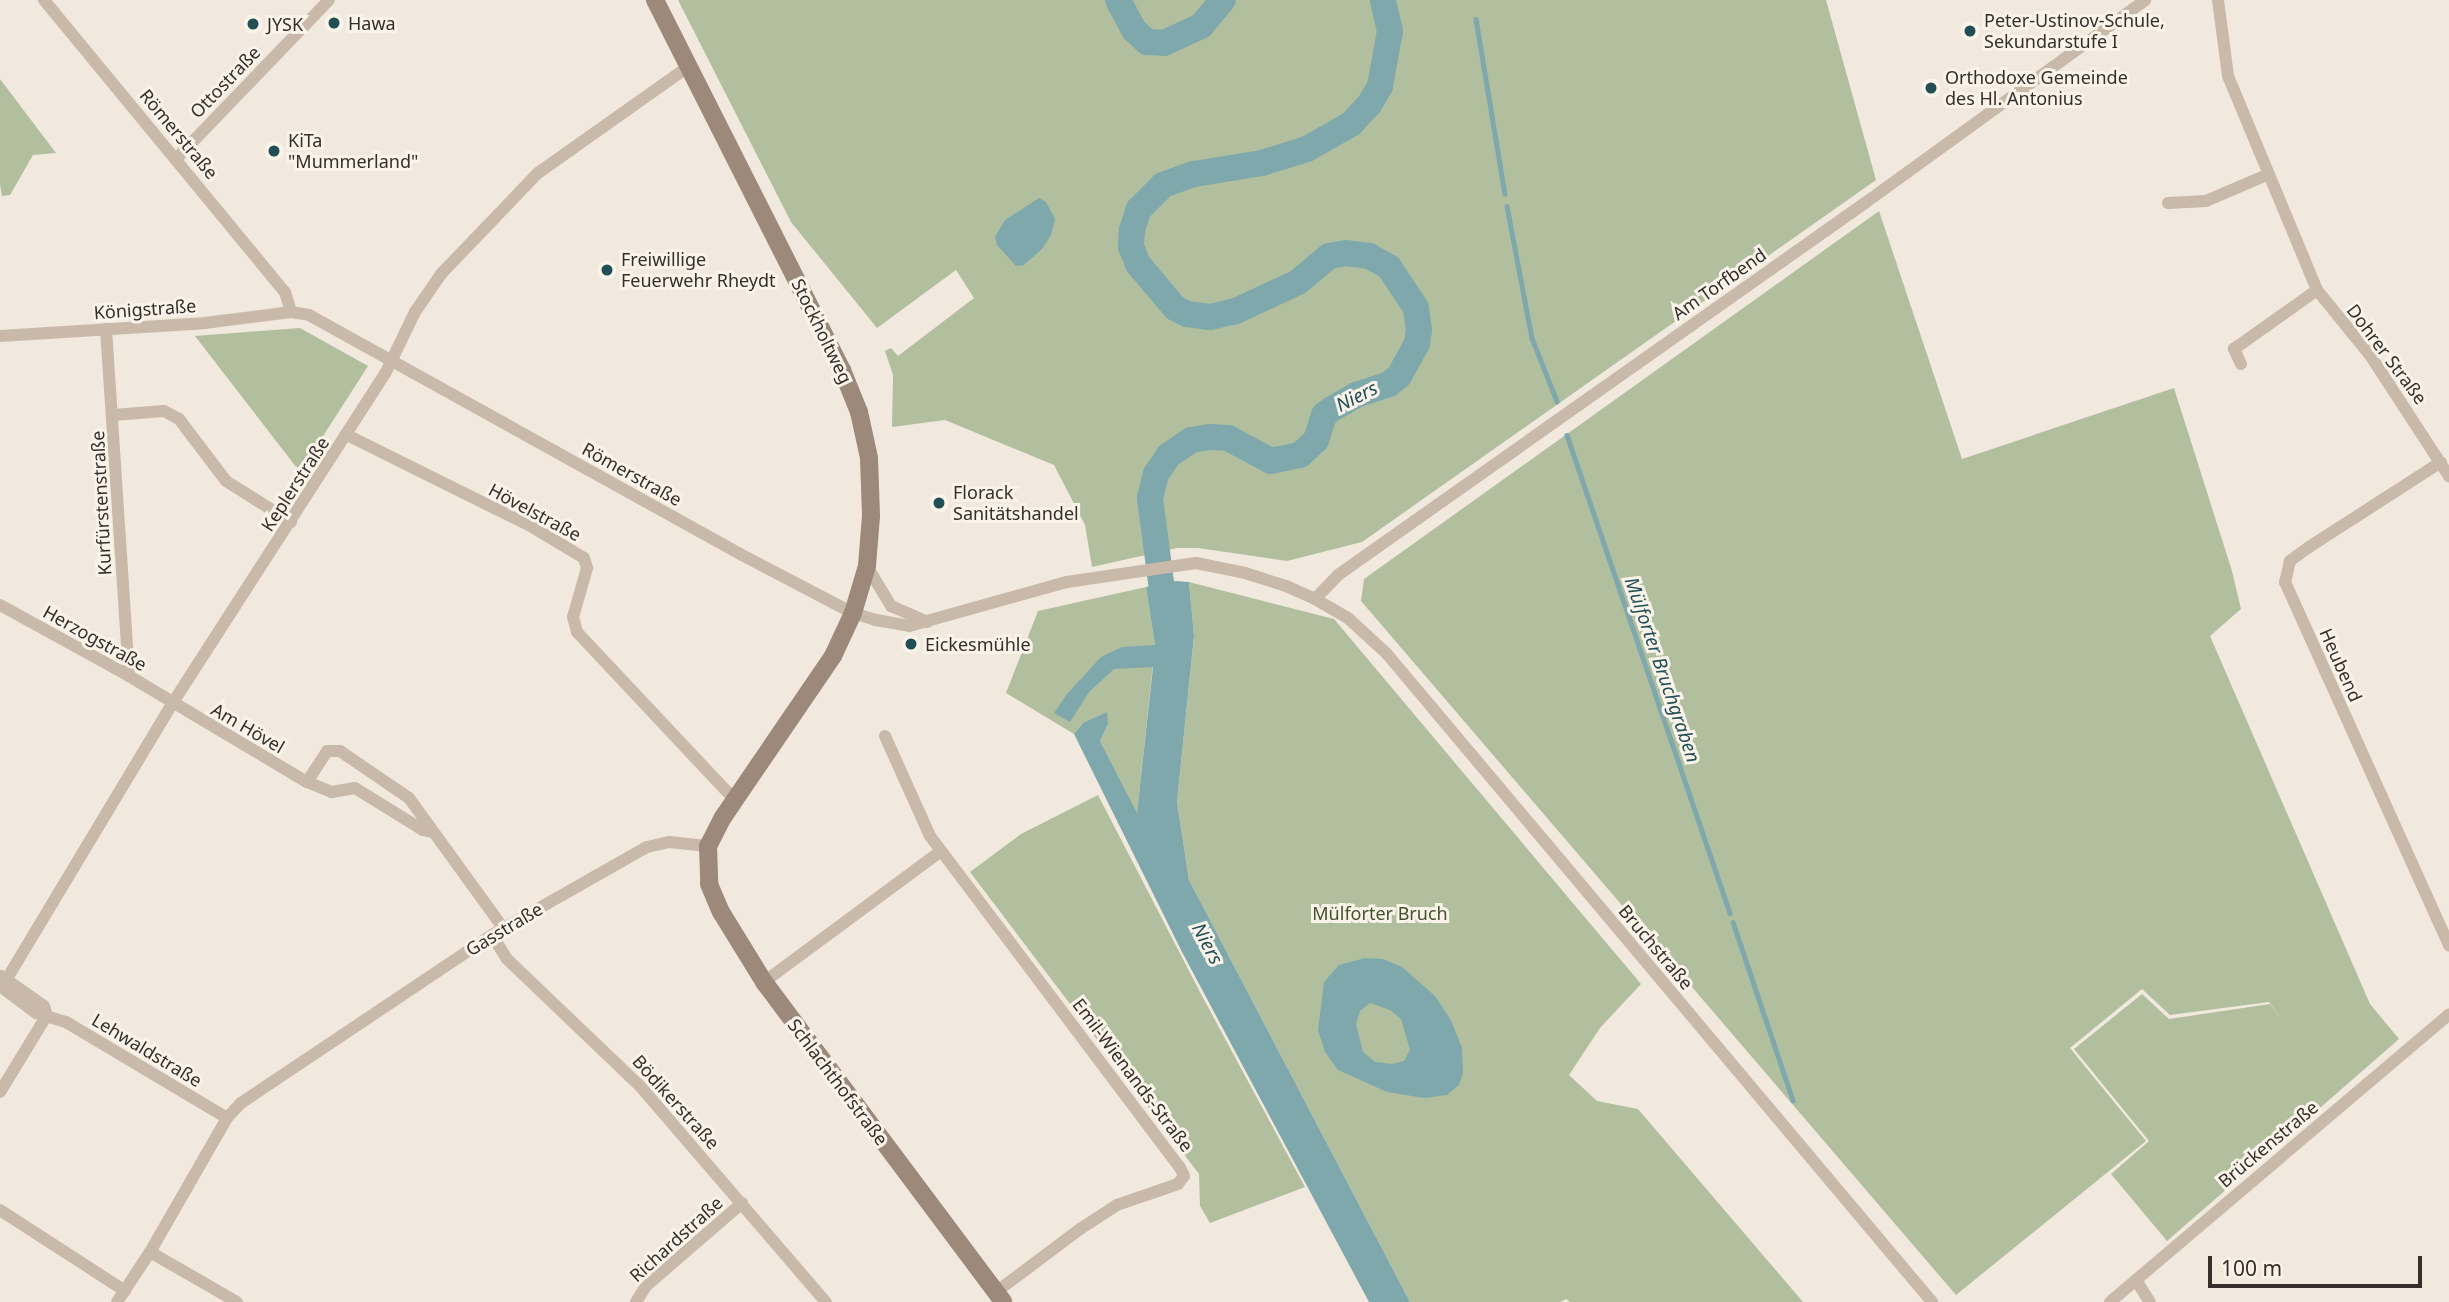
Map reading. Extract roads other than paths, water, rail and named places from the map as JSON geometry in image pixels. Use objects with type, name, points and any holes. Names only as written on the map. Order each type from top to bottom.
[{"type":"main road","name":"Stockholtweg","points":[[655,0],[795,274],[859,412],[869,458],[871,516],[867,566]]},
{"type":"main road","points":[[708,846],[733,798],[833,656],[853,613],[867,566]]},
{"type":"main road","name":"Schlachthofstraße","points":[[708,846],[709,884],[721,912],[764,982],[1000,1297]]},
{"type":"street","name":"Römerstraße","points":[[44,0],[285,292],[291,312],[309,315],[853,613],[909,626],[1067,582],[1196,563],[1245,573],[1286,586],[1349,619]]},
{"type":"street","name":"Ottostraße","points":[[177,158],[328,0]]},
{"type":"street","name":"Am Torfbend","points":[[1315,599],[1338,575],[1865,203],[2145,0]]},
{"type":"street","name":"Dohrer Straße","points":[[2218,0],[2228,76],[2317,290],[2370,355],[2449,476]]},
{"type":"street","name":"Keplerstraße","points":[[2,982],[172,704],[393,361],[415,312],[441,274],[537,173],[689,66]]},
{"type":"street","points":[[2168,203],[2206,201],[2267,175]]},
{"type":"street","points":[[2241,364],[2234,349],[2317,290]]},
{"type":"street","name":"Königstraße","points":[[0,336],[204,323],[291,312]]},
{"type":"street","name":"Kurfürstenstraße","points":[[106,328],[114,415],[129,676]]},
{"type":"street","points":[[114,415],[164,411],[179,419],[226,481],[291,522]]},
{"type":"street","name":"Hövelstraße","points":[[347,435],[534,528],[583,558],[587,568],[573,617],[577,632],[733,798]]},
{"type":"street","name":"Heubend","points":[[2441,462],[2300,554],[2291,561],[2285,582],[2449,946]]},
{"type":"street","points":[[867,566],[891,606],[928,622]]},
{"type":"street","name":"Herzogstraße","points":[[0,605],[129,676],[172,704]]},
{"type":"street","name":"Bruchstraße","points":[[1349,619],[1387,654],[1932,1302]]},
{"type":"street","name":"Am Hövel","points":[[172,704],[307,782],[332,792],[355,788],[432,832]]},
{"type":"street","name":"Emil-Wienands-Straße","points":[[885,736],[930,836],[1163,1144],[1184,1176],[1178,1184],[1117,1205],[1080,1229],[1000,1297]]},
{"type":"street","name":"Am Hövel","points":[[307,782],[327,751],[340,751],[409,798],[497,932]]},
{"type":"street","name":"Gasstraße","points":[[121,1297],[227,1118],[241,1103],[359,1021],[497,932],[646,847],[669,842],[708,846]]},
{"type":"street","points":[[764,982],[941,851]]},
{"type":"street","name":"Bödikerstraße","points":[[497,932],[508,960],[640,1086],[826,1302]]},
{"type":"street","name":"Lehwaldstraße","points":[[2,982],[44,1006],[47,1015],[66,1021],[227,1118]]},
{"type":"street","name":"Brückenstraße","points":[[2110,1302],[2449,1014]]},
{"type":"street","points":[[0,1092],[47,1015]]},
{"type":"street","name":"Richardstraße","points":[[636,1302],[646,1286],[742,1203]]},
{"type":"street","points":[[0,1210],[121,1297]]},
{"type":"street","points":[[150,1252],[237,1302]]},
{"type":"street","points":[[2136,1280],[2150,1302]]},
{"type":"water","points":[[1039,198],[1046,202],[1055,219],[1051,235],[1042,249],[1024,265],[1016,266],[997,245],[995,237],[1005,220]]},
{"type":"water","points":[[1176,581],[1189,582],[1194,636],[1177,802],[1189,880],[1410,1302],[1369,1302],[1182,952],[1074,734],[1083,723],[1107,712],[1108,724],[1100,741],[1137,813],[1153,667],[1114,669],[1089,692],[1070,722],[1054,713],[1067,694],[1101,657],[1122,647],[1155,645],[1146,587]]},
{"type":"water","points":[[1365,958],[1383,959],[1402,967],[1435,996],[1451,1020],[1462,1048],[1463,1073],[1459,1085],[1447,1095],[1424,1098],[1387,1092],[1338,1070],[1325,1052],[1318,1030],[1324,982],[1339,965]],"holes":[[[1370,1003],[1390,1010],[1401,1019],[1410,1050],[1404,1061],[1392,1064],[1375,1062],[1363,1052],[1356,1024],[1360,1011]]]},
{"type":"waterway","name":"Niers","points":[[1118,0],[1134,30],[1147,42],[1164,43],[1201,26],[1223,0]]},
{"type":"waterway","name":"Niers","points":[[1166,620],[1150,498],[1156,474],[1169,455],[1191,440],[1211,437],[1228,438],[1271,461],[1300,455],[1316,440],[1324,415],[1356,395],[1389,384],[1399,376],[1417,344],[1419,330],[1416,308],[1389,267],[1369,256],[1346,253],[1329,256],[1298,282],[1236,311],[1210,317],[1187,314],[1175,308],[1138,264],[1131,247],[1132,230],[1139,209],[1163,185],[1194,174],[1262,163],[1307,149],[1351,124],[1369,105],[1380,86],[1390,31],[1383,0]]},
{"type":"waterway","name":"Mülforter Bruchgraben","points":[[1476,19],[1505,194]]},
{"type":"waterway","name":"Mülforter Bruchgraben","points":[[1507,206],[1532,338],[1557,401]]},
{"type":"waterway","name":"Mülforter Bruchgraben","points":[[1567,435],[1730,913]]},
{"type":"waterway","name":"Mülforter Bruchgraben","points":[[1733,922],[1793,1100]]},
{"type":"place","name":"Hawa","points":[[334,23]]},
{"type":"place","name":"JYSK","points":[[253,24]]},
{"type":"place","name":"Peter-Ustinov-Schule, Sekundarstufe I","points":[[1970,31]]},
{"type":"place","name":"Orthodoxe Gemeinde des Hl. Antonius","points":[[1931,88]]},
{"type":"place","name":"KiTa \"Mummerland\"","points":[[274,151]]},
{"type":"place","name":"Freiwillige Feuerwehr Rheydt","points":[[607,270]]},
{"type":"place","name":"Florack Sanitätshandel","points":[[939,503]]},
{"type":"place","name":"Eickesmühle","points":[[911,644]]},
{"type":"park label","name":"Mülforter Bruch","points":[[1380,913]]}]
